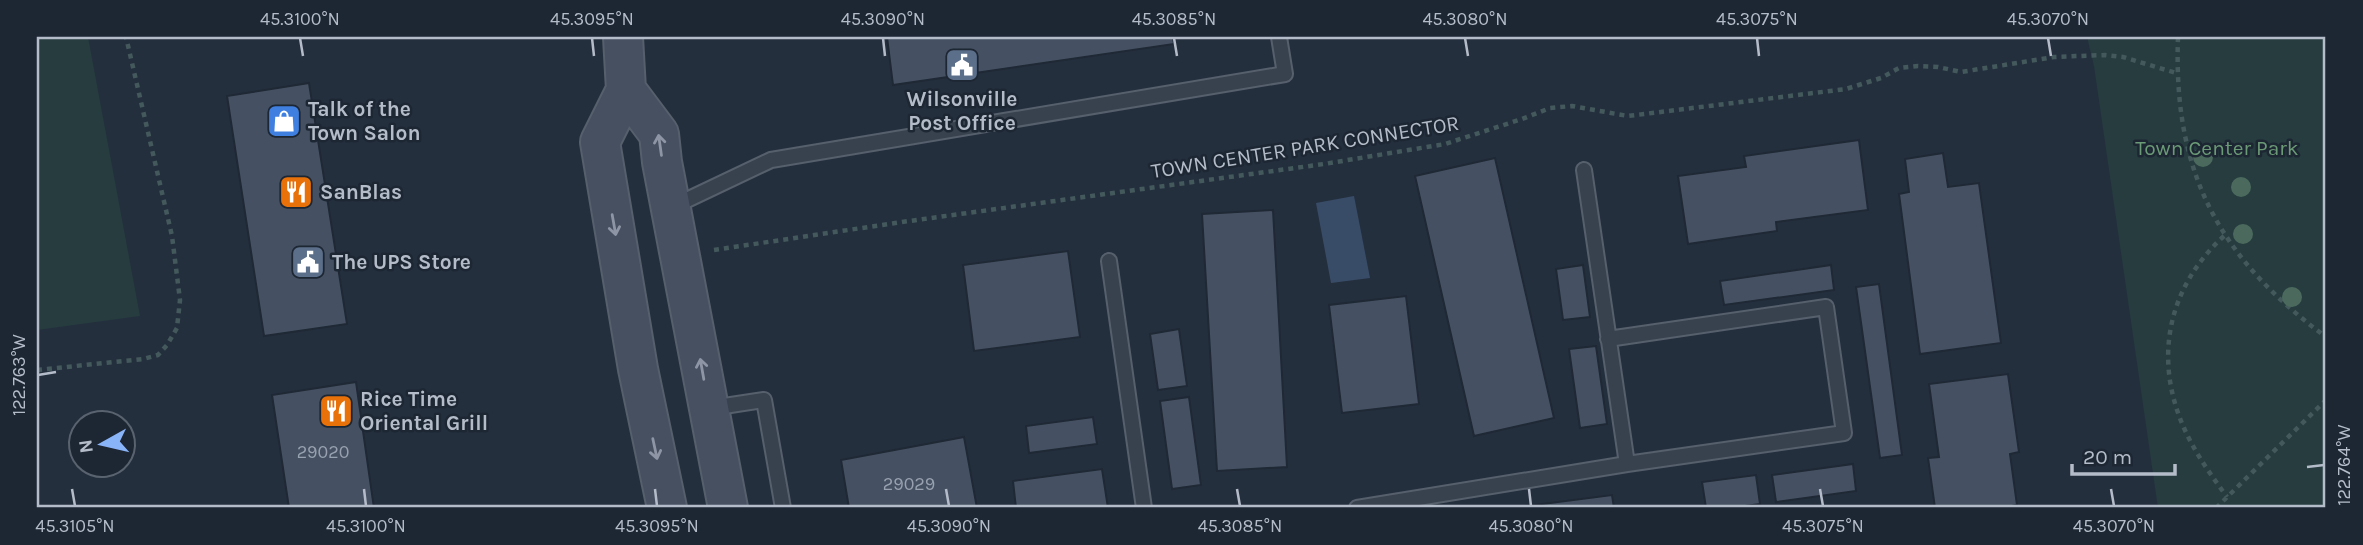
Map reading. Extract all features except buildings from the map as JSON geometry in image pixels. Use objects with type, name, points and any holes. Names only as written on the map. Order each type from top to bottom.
[{"type":"main road","points":[[622,37],[626,90],[600,142],[638,369],[667,508]]},
{"type":"main road","points":[[626,90],[659,134],[728,508]]},
{"type":"lane","points":[[671,208],[771,160],[1284,74],[1279,37]]},
{"type":"lane","points":[[1584,170],[1627,464]]},
{"type":"lane","points":[[1109,261],[1144,508]]},
{"type":"lane","points":[[1357,508],[1385,507],[1627,464],[1844,433],[1826,307],[1608,339]]},
{"type":"lane","points":[[709,409],[764,400],[783,508]]},
{"type":"path","points":[[37,370],[158,355],[177,328],[180,300],[172,236],[126,37]]},
{"type":"path","points":[[2178,37],[2176,74],[2182,128],[2207,204],[2224,236],[2240,257],[2291,310],[2326,337]]},
{"type":"path","name":"TOWN CENTER PARK CONNECTOR","points":[[680,257],[902,222],[1324,164],[1445,144],[1550,108],[1572,106],[1628,116],[1846,89],[1881,78],[1899,68],[1938,66],[1961,72],[2054,57],[2123,57],[2176,74]]},
{"type":"path","points":[[2224,236],[2208,251],[2184,285],[2176,305],[2168,347],[2175,401],[2183,427],[2199,458],[2227,497]]},
{"type":"path","points":[[2216,508],[2326,400]]},
{"type":"green space","points":[[37,37],[88,37],[140,316],[37,330]]},
{"type":"green space","name":"Town Center Park","points":[[2087,37],[2326,37],[2326,508],[2158,508],[2094,66]]},
{"type":"water","points":[[1354,196],[1370,278],[1331,283],[1316,203]]},
{"type":"place","name":"Wilsonville Post Office","points":[[962,65]]},
{"type":"place","name":"Talk of the Town Salon","points":[[284,121]]},
{"type":"place","name":"SanBlas","points":[[296,192]]},
{"type":"place","name":"The UPS Store","points":[[308,262]]},
{"type":"place","name":"Rice Time Oriental Grill","points":[[336,411]]}]
